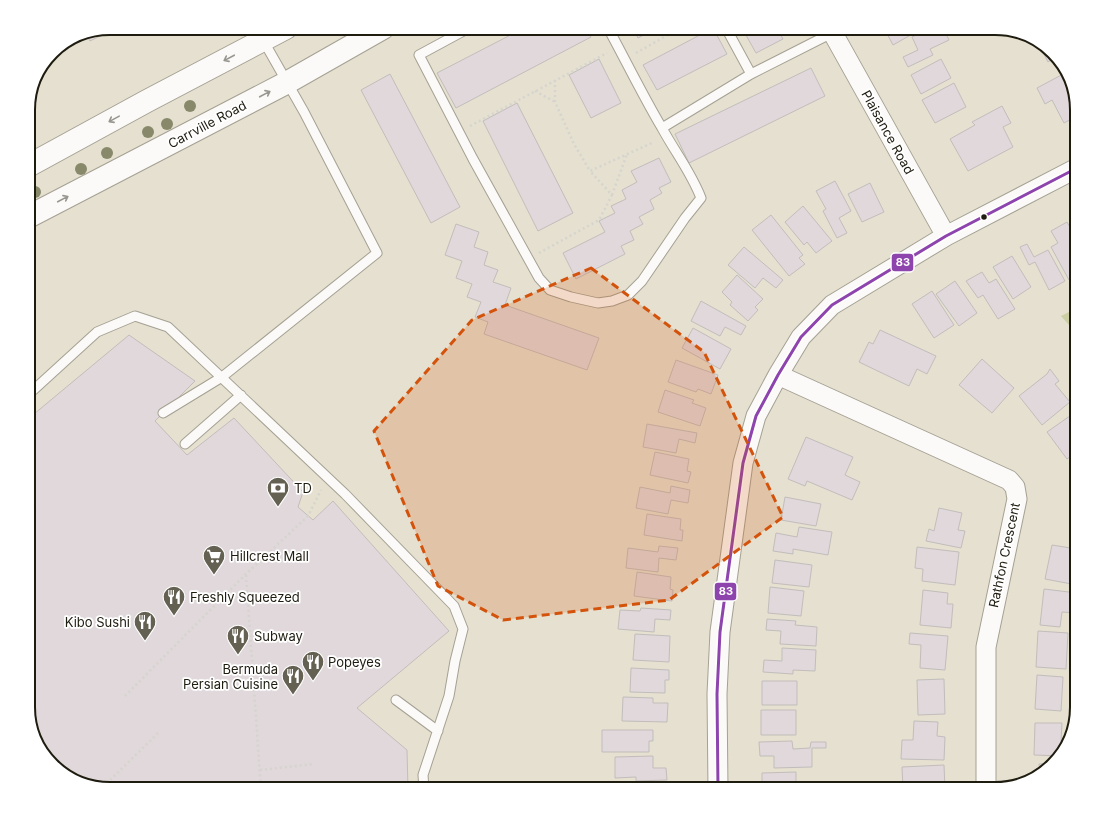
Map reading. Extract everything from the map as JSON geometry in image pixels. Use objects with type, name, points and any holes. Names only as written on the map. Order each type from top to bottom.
[{"type":"main road","points":[[35,162],[146,101],[273,35]]},
{"type":"main road","name":"Carrville Road","points":[[35,213],[288,82],[371,35]]},
{"type":"street","name":"Plaisance Road","points":[[834,35],[946,236]]},
{"type":"street","points":[[718,782],[717,694],[720,632],[743,463],[756,416],[778,375],[801,337],[832,305],[946,236],[1070,172]]},
{"type":"street","name":"Rathfon Crescent","points":[[778,375],[1009,480],[1015,487],[1017,499],[986,647],[986,782]]},
{"type":"lane","points":[[456,35],[419,55],[459,132],[539,278],[550,290],[571,297],[598,303],[612,301],[628,295],[642,280],[684,218],[701,198],[695,182],[662,128],[612,35]]},
{"type":"lane","points":[[730,35],[751,74]]},
{"type":"lane","points":[[662,128],[751,74],[822,35]]},
{"type":"lane","points":[[163,413],[222,378],[377,253],[288,82],[263,40]]},
{"type":"lane","points":[[35,389],[97,332],[135,316],[168,327],[327,477],[454,606],[463,629],[455,661],[449,696],[422,775],[423,782]]},
{"type":"lane","points":[[185,444],[241,395]]},
{"type":"lane","points":[[396,700],[438,731]]},
{"type":"path","points":[[625,60],[668,35]]},
{"type":"path","points":[[459,132],[618,47]]},
{"type":"path","points":[[555,80],[556,102],[574,144],[590,171],[612,195]]},
{"type":"path","points":[[535,91],[556,102]]},
{"type":"path","points":[[590,171],[667,136]]},
{"type":"path","points":[[528,259],[599,220],[612,195],[627,154]]},
{"type":"path","points":[[125,696],[246,574],[308,516],[327,477]]},
{"type":"path","points":[[246,574],[261,782]]},
{"type":"path","points":[[108,782],[158,733]]},
{"type":"path","points":[[260,770],[314,764]]},
{"type":"highlighted area","points":[[591,268],[704,352],[783,517],[669,600],[503,620],[438,586],[374,431],[472,320]]},
{"type":"green space","points":[[1070,312],[1070,326],[1061,316]]},
{"type":"building","points":[[510,35],[590,35],[591,37],[456,108],[437,73]]},
{"type":"building","points":[[636,35],[644,35],[638,38]]},
{"type":"building","points":[[700,35],[717,35],[727,54],[657,90],[643,65]]},
{"type":"building","points":[[746,35],[781,35],[783,39],[756,53]]},
{"type":"building","points":[[888,35],[911,35],[893,45]]},
{"type":"building","points":[[916,35],[946,35],[949,40],[930,49],[933,55],[908,67],[903,57],[918,50],[912,37]]},
{"type":"building","points":[[100,36],[90,41],[88,38]]},
{"type":"building","points":[[1043,52],[1051,60],[1048,62]]},
{"type":"building","points":[[599,59],[621,103],[591,118],[569,75]]},
{"type":"building","points":[[941,59],[951,78],[921,94],[911,75]]},
{"type":"building","points":[[811,68],[825,96],[689,163],[675,134]]},
{"type":"building","points":[[390,74],[460,207],[431,223],[361,90]]},
{"type":"building","points":[[1061,75],[1067,90],[1070,120],[1064,123],[1052,100],[1045,104],[1037,88]]},
{"type":"building","points":[[954,83],[966,107],[935,123],[922,100]]},
{"type":"building","points":[[517,103],[573,213],[538,231],[483,121]]},
{"type":"building","points":[[1002,106],[1011,123],[1003,127],[1013,147],[968,171],[950,139],[975,125],[972,122]]},
{"type":"building","points":[[659,158],[671,182],[659,188],[662,193],[650,200],[654,209],[639,217],[643,224],[630,231],[634,240],[621,246],[625,254],[576,279],[563,253],[605,232],[599,221],[615,213],[611,206],[626,199],[622,190],[637,182],[631,171]]},
{"type":"building","points":[[835,181],[851,211],[839,218],[847,233],[837,238],[823,211],[826,209],[816,191]]},
{"type":"building","points":[[870,183],[884,212],[862,222],[848,194]]},
{"type":"building","points":[[803,206],[832,241],[816,253],[807,242],[804,245],[785,222]]},
{"type":"building","points":[[771,215],[803,255],[799,258],[805,264],[789,276],[752,230]]},
{"type":"building","points":[[1067,222],[1070,227],[1069,280],[1051,247],[1058,243],[1051,231]]},
{"type":"building","points":[[456,224],[479,232],[474,247],[488,252],[484,265],[498,270],[493,282],[511,288],[505,305],[599,338],[587,370],[484,334],[488,322],[475,317],[481,302],[467,297],[472,284],[456,278],[462,261],[445,255]]},
{"type":"building","points":[[1027,244],[1034,257],[1048,250],[1065,281],[1049,290],[1035,262],[1029,265],[1020,247]]},
{"type":"building","points":[[744,247],[783,280],[776,288],[763,278],[755,288],[728,265]]},
{"type":"building","points":[[1012,256],[1031,287],[1013,299],[993,267]]},
{"type":"building","points":[[982,272],[989,283],[996,279],[1015,309],[998,319],[983,295],[978,298],[966,281]]},
{"type":"building","points":[[737,275],[763,299],[755,307],[758,310],[748,321],[730,305],[732,302],[722,292]]},
{"type":"building","points":[[955,281],[977,313],[959,326],[936,294]]},
{"type":"building","points":[[932,291],[954,325],[934,338],[912,304]]},
{"type":"building","points":[[701,301],[746,326],[741,335],[725,327],[720,336],[691,321]]},
{"type":"building","points":[[693,328],[731,349],[720,369],[682,348]]},
{"type":"building","points":[[880,330],[936,356],[927,374],[917,369],[909,386],[859,362],[869,342],[873,344]]},
{"type":"building","name":"Hillcrest Mall","points":[[129,335],[195,381],[155,421],[187,455],[234,418],[303,492],[298,507],[313,520],[333,501],[449,631],[357,708],[407,750],[408,782],[110,782],[95,781],[64,767],[50,753],[45,745],[36,722],[35,712],[35,413]]},
{"type":"building","points":[[982,359],[1014,388],[992,413],[959,385]]},
{"type":"building","points":[[676,360],[718,375],[711,394],[698,389],[696,392],[668,382]]},
{"type":"building","points":[[1050,369],[1059,381],[1055,384],[1070,402],[1042,425],[1019,396],[1047,374]]},
{"type":"building","points":[[665,390],[694,400],[692,403],[706,408],[700,426],[658,412]]},
{"type":"building","points":[[1070,416],[1070,457],[1067,459],[1047,432]]},
{"type":"building","points":[[647,424],[697,433],[695,443],[679,439],[676,453],[643,447]]},
{"type":"building","points":[[806,437],[853,457],[845,475],[860,482],[852,500],[807,481],[805,486],[788,479]]},
{"type":"building","points":[[655,452],[689,459],[687,471],[691,472],[688,483],[650,475]]},
{"type":"building","points":[[671,486],[690,490],[688,503],[671,500],[668,514],[636,508],[640,487],[670,493]]},
{"type":"building","points":[[785,497],[821,504],[816,526],[781,520]]},
{"type":"building","points":[[939,508],[962,513],[958,530],[965,531],[961,548],[926,541],[929,529],[934,531]]},
{"type":"building","points":[[647,514],[681,519],[680,530],[683,530],[682,541],[644,535]]},
{"type":"building","points":[[799,527],[832,532],[828,555],[793,549],[793,554],[773,551],[776,533],[797,537]]},
{"type":"building","points":[[1052,545],[1070,548],[1070,584],[1045,579]]},
{"type":"building","points":[[659,546],[678,548],[676,560],[659,558],[658,572],[626,568],[628,548],[658,552]]},
{"type":"building","points":[[917,547],[959,552],[955,585],[922,581],[923,569],[915,568]]},
{"type":"building","points":[[775,560],[812,565],[809,587],[772,583]]},
{"type":"building","points":[[637,572],[671,577],[670,589],[673,590],[672,601],[634,596]]},
{"type":"building","points":[[770,587],[804,591],[801,616],[768,613]]},
{"type":"building","points":[[1044,589],[1070,592],[1070,613],[1062,612],[1060,627],[1040,625]]},
{"type":"building","points":[[923,590],[948,593],[947,604],[953,604],[951,628],[920,625]]},
{"type":"building","points":[[641,608],[671,610],[670,620],[655,619],[654,632],[618,629],[620,610],[640,611]]},
{"type":"building","points":[[767,619],[796,621],[795,625],[817,627],[816,646],[780,644],[781,631],[766,630]]},
{"type":"building","points":[[1038,631],[1068,633],[1066,669],[1036,667]]},
{"type":"building","points":[[910,633],[948,636],[945,670],[920,668],[921,645],[909,644]]},
{"type":"building","points":[[635,634],[670,636],[669,662],[633,660]]},
{"type":"building","points":[[782,648],[816,650],[815,671],[793,670],[793,674],[763,672],[764,660],[782,661]]},
{"type":"building","points":[[631,668],[669,670],[669,680],[665,680],[665,693],[630,692]]},
{"type":"building","points":[[1037,675],[1063,677],[1061,711],[1035,709]]},
{"type":"building","points":[[944,679],[945,714],[918,715],[917,680]]},
{"type":"building","points":[[762,681],[797,681],[797,705],[762,705]]},
{"type":"building","points":[[623,697],[653,698],[653,703],[668,703],[667,722],[622,721]]},
{"type":"building","points":[[761,710],[796,710],[796,735],[761,735]]},
{"type":"building","points":[[914,721],[938,722],[937,736],[945,737],[944,760],[901,759],[902,740],[913,740]]},
{"type":"building","points":[[1035,723],[1062,723],[1061,742],[1055,753],[1052,756],[1034,755]]},
{"type":"building","points":[[602,730],[653,730],[653,741],[649,741],[649,752],[602,752]]},
{"type":"building","points":[[792,741],[793,749],[810,748],[811,742],[826,742],[826,748],[812,748],[812,767],[774,768],[774,756],[760,756],[759,742]]},
{"type":"building","points":[[653,756],[653,768],[666,768],[667,780],[636,781],[636,777],[615,778],[615,757]]},
{"type":"building","points":[[1039,764],[1044,764],[1039,768]]},
{"type":"building","points":[[944,765],[945,782],[903,782],[902,767]]},
{"type":"building","points":[[796,772],[796,782],[762,782],[762,773]]},
{"type":"transit line","name":"83","points":[[718,782],[717,694],[720,632],[743,463],[756,416],[778,375],[801,337],[832,305],[946,236],[1070,172]]},
{"type":"place","name":"TD","points":[[278,508]]},
{"type":"place","name":"Hillcrest Mall","points":[[214,576]]},
{"type":"place","name":"Freshly Squeezed","points":[[174,616]]},
{"type":"place","name":"Kibo Sushi","points":[[145,642]]},
{"type":"place","name":"Subway","points":[[238,656]]},
{"type":"place","name":"Popeyes","points":[[313,682]]},
{"type":"place","name":"Bermuda Persian Cuisine","points":[[293,696]]}]
